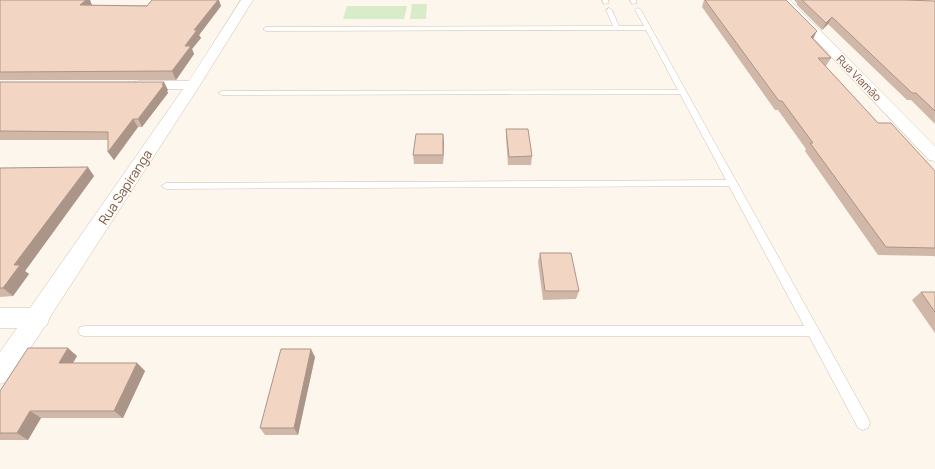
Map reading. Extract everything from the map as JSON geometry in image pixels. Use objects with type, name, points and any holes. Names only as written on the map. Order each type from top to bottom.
[{"type":"street","name":"Rua Sapiranga","points":[[0,373],[193,85],[247,0]]},
{"type":"street","name":"Rua Viamão","points":[[784,0],[935,156]]},
{"type":"street","points":[[123,85],[193,85]]},
{"type":"street","points":[[0,318],[38,318]]},
{"type":"lane","points":[[635,4],[863,423]]},
{"type":"lane","points":[[609,10],[617,29]]},
{"type":"lane","points":[[266,30],[648,28]]},
{"type":"lane","points":[[222,93],[683,92]]},
{"type":"lane","points":[[166,186],[732,184]]},
{"type":"lane","points":[[84,331],[813,331]]},
{"type":"green space","points":[[412,4],[427,4],[426,19],[410,19]]},
{"type":"green space","points":[[347,6],[407,6],[404,19],[343,19]]},
{"type":"building","points":[[0,0],[86,0],[80,5],[147,6],[152,0],[218,0],[194,30],[197,30],[185,46],[191,46],[172,71],[0,72]]},
{"type":"building","points":[[705,0],[786,0],[817,31],[811,37],[831,58],[818,58],[878,123],[891,123],[935,171],[935,248],[886,247],[810,143],[813,143],[782,101],[779,101]]},
{"type":"building","points":[[802,0],[935,1],[935,111],[916,93],[912,93],[832,17],[826,23]]},
{"type":"building","points":[[0,82],[164,82],[162,85],[164,85],[138,119],[133,119],[108,152],[108,132],[0,131]]},
{"type":"building","points":[[506,129],[528,129],[532,156],[509,157]]},
{"type":"building","points":[[416,134],[443,134],[443,155],[413,155]]},
{"type":"building","points":[[88,167],[14,265],[20,265],[3,288],[0,288],[0,168]]},
{"type":"building","points":[[540,253],[571,253],[579,291],[545,291]]},
{"type":"building","points":[[921,292],[935,292],[935,312]]},
{"type":"building","points":[[28,348],[68,348],[59,363],[137,363],[114,411],[30,411],[17,433],[0,433],[0,391]]},
{"type":"building","points":[[281,349],[311,349],[294,428],[260,428]]}]
